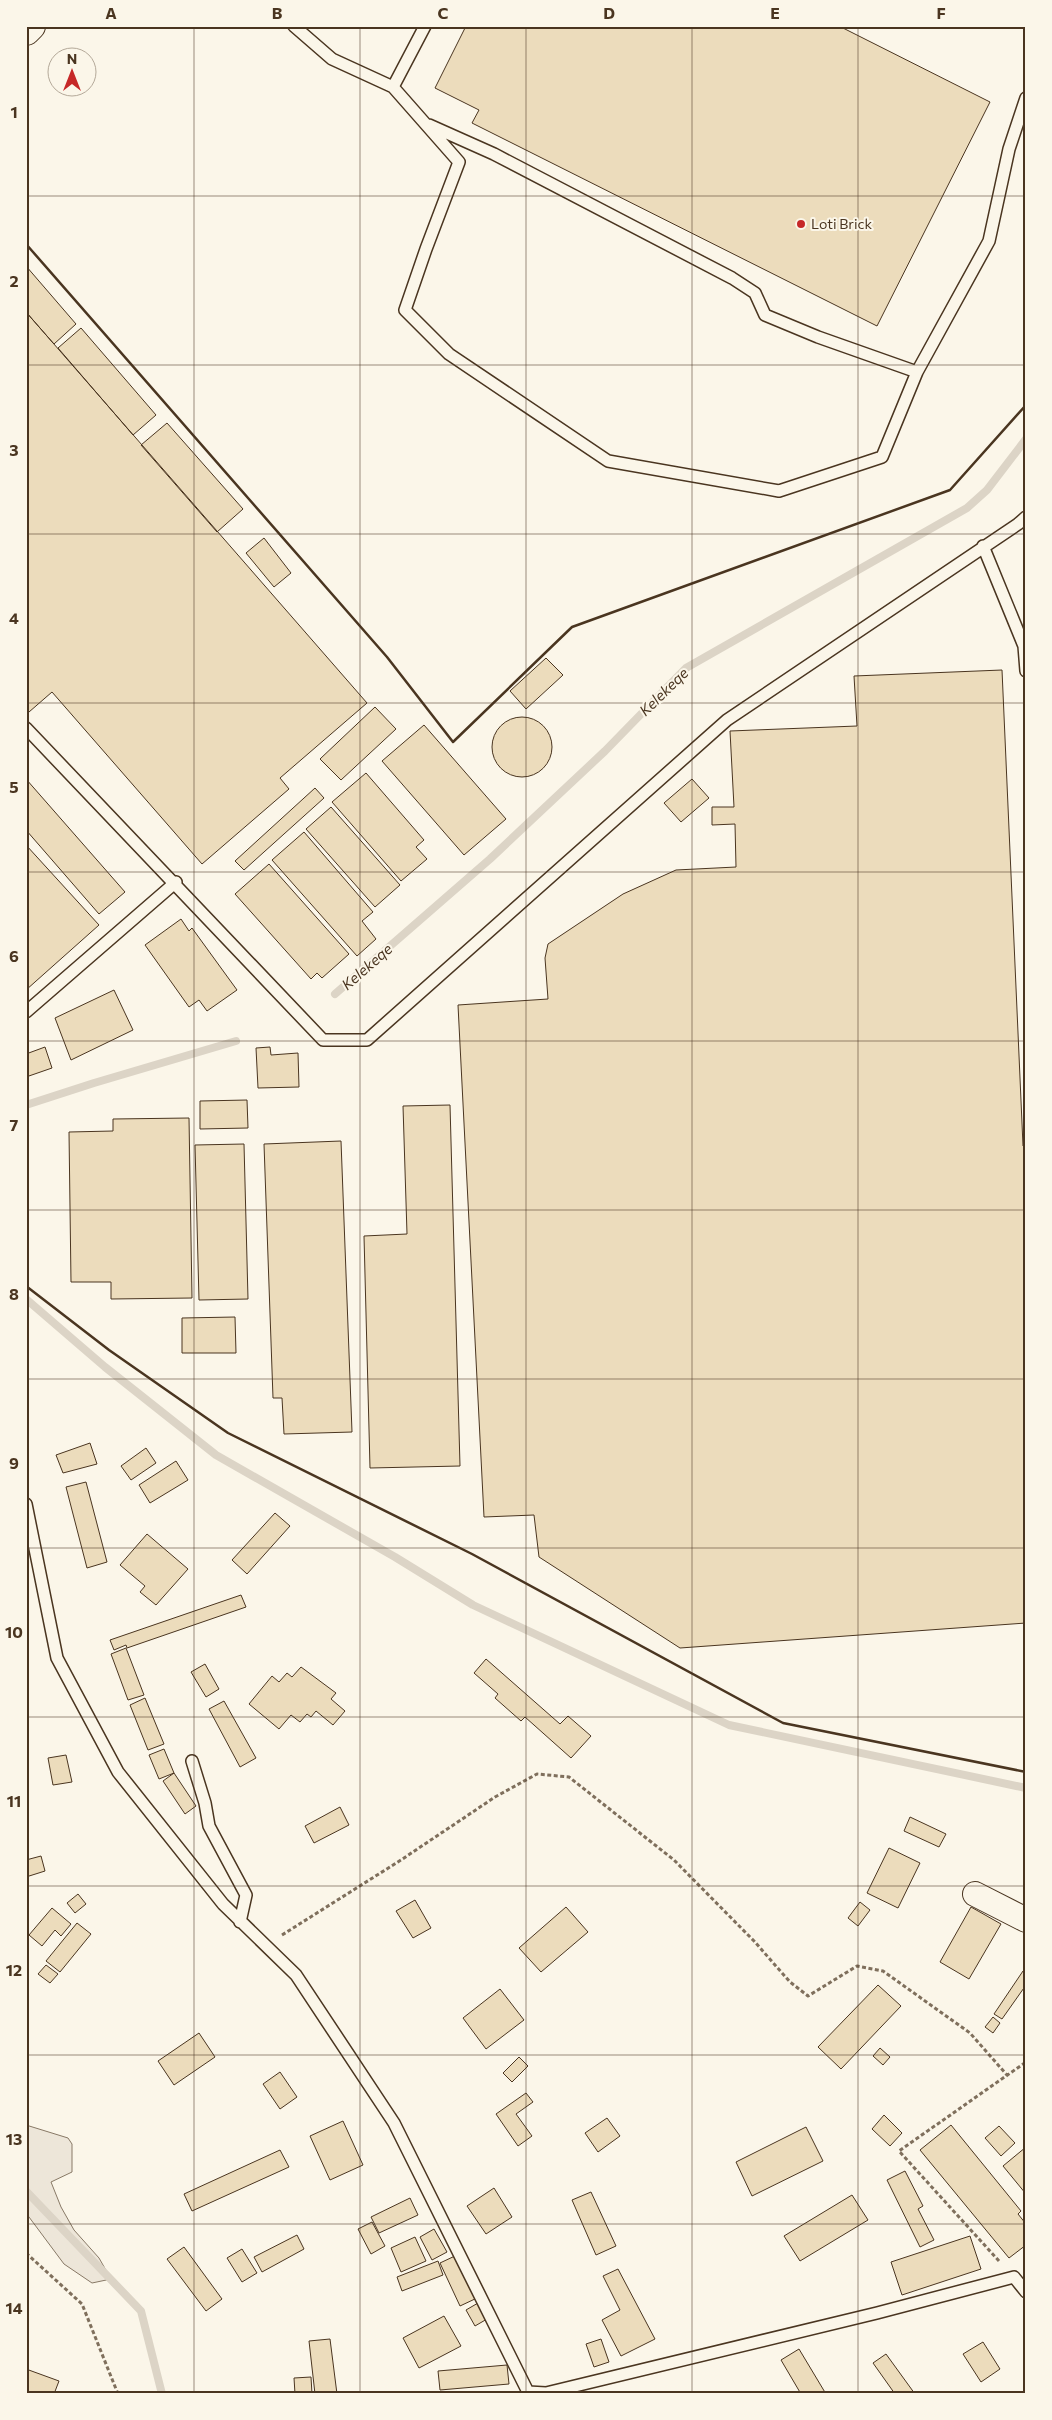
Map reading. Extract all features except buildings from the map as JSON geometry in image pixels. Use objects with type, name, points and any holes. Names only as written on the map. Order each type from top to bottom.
[{"type":"main road","points":[[26,31],[31,26]]},
{"type":"street","points":[[975,1894],[1026,1920]]},
{"type":"lane","points":[[294,26],[332,59],[393,87],[459,162],[405,310],[449,354],[608,461],[779,491],[882,457],[917,372],[989,241],[1009,149],[1026,98]]},
{"type":"lane","points":[[393,87],[425,26]]},
{"type":"lane","points":[[426,124],[494,154],[732,278],[755,293],[765,315],[818,337],[917,372]]},
{"type":"lane","points":[[26,728],[176,882],[324,1040],[367,1040],[727,720],[1026,517]]},
{"type":"lane","points":[[983,546],[1024,646],[1026,671]]},
{"type":"lane","points":[[26,1012],[176,882]]},
{"type":"lane","points":[[26,1504],[57,1658],[118,1772],[223,1904],[264,1946],[296,1975],[394,2123],[528,2392],[546,2393],[877,2313],[1014,2277],[1026,2292]]},
{"type":"lane","points":[[192,1761],[205,1802],[209,1826],[246,1895],[240,1922]]},
{"type":"path","points":[[264,1946],[401,1860],[495,1797],[538,1774],[569,1777],[674,1860],[754,1940],[790,1982],[808,1996],[857,1966],[883,1970],[970,2033],[1007,2075]]},
{"type":"path","points":[[1014,2277],[899,2151],[1026,2062]]},
{"type":"path","points":[[26,2253],[82,2304],[118,2394]]},
{"type":"shaded area","points":[[26,2125],[68,2138],[72,2144],[72,2172],[51,2182],[61,2207],[74,2230],[99,2258],[111,2279],[92,2283],[64,2264],[26,2213]]},
{"type":"waterway","name":"Kelekeqe","points":[[335,994],[490,859],[605,751],[686,668],[967,508],[987,490],[1026,439]]},
{"type":"waterway","name":"Kelekeqe","points":[[26,1105],[236,1041]]},
{"type":"waterway","points":[[26,1299],[105,1367],[216,1455],[395,1557],[473,1605],[729,1725],[1026,1788]]},
{"type":"waterway","points":[[26,2191],[141,2311],[162,2394]]},
{"type":"wall","points":[[26,244],[387,657],[453,742],[572,627],[950,490],[1026,405]]},
{"type":"wall","points":[[26,1286],[109,1350],[228,1433],[472,1554],[783,1723],[1026,1772]]},
{"type":"place","name":"Loti Brick","points":[[801,224]]}]
